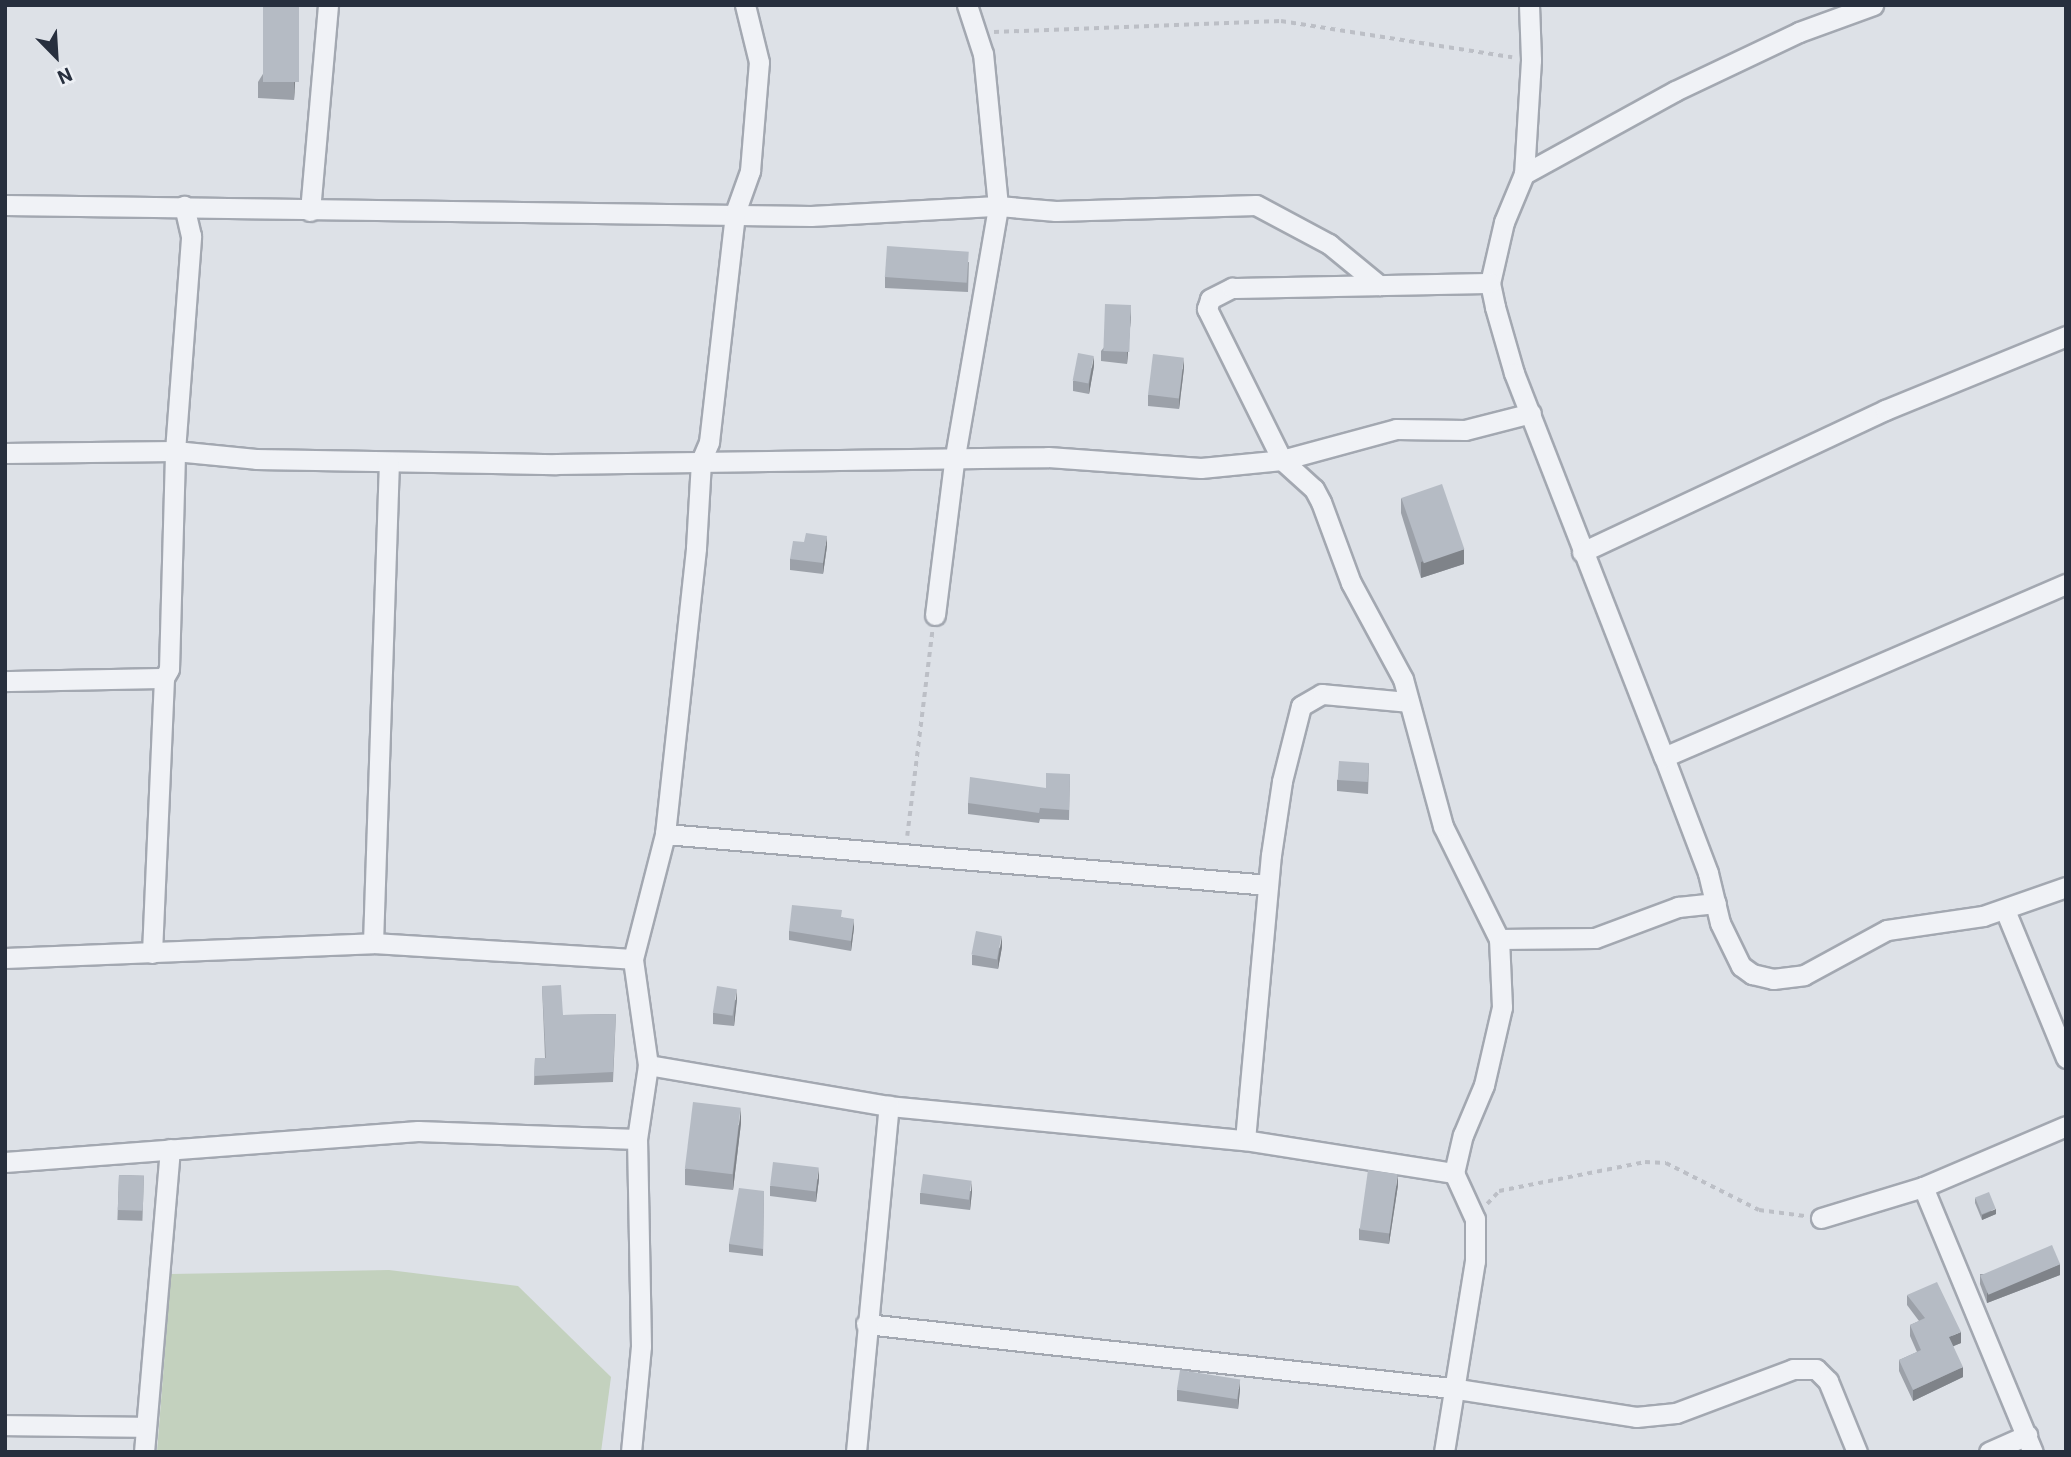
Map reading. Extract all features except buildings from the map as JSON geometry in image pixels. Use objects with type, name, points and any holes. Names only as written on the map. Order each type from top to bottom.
[{"type":"street","points":[[310,211],[328,5]]},
{"type":"street","points":[[631,1452],[641,1346],[636,1139],[648,1065],[634,959],[665,834],[696,548],[701,461],[709,442],[735,213],[750,171],[759,62],[745,5]]},
{"type":"street","points":[[935,615],[954,462],[998,206],[977,33],[967,5]]},
{"type":"street","points":[[1529,5],[1531,60],[1524,174],[1504,222],[1490,283],[1504,344],[1582,552],[1664,757],[1716,903],[1720,923],[1741,966],[1773,979],[1804,975],[1887,930],[2005,910],[2066,887]]},
{"type":"street","points":[[1524,174],[1675,91],[1799,32],[1874,5]]},
{"type":"street","points":[[5,205],[811,216],[998,206],[1056,211],[1256,205],[1329,244],[1379,285]]},
{"type":"street","points":[[152,953],[164,678],[169,669],[175,451],[191,236],[184,206]]},
{"type":"street","points":[[1444,1452],[1451,1388],[1475,1261],[1475,1219],[1454,1173],[1463,1135],[1484,1085],[1502,1007],[1499,939],[1443,826],[1403,679],[1351,583],[1321,502],[1314,489],[1282,460],[1207,309],[1210,299],[1232,288],[1490,283]]},
{"type":"street","points":[[1582,552],[1864,419],[2066,336]]},
{"type":"street","points":[[5,453],[175,451],[256,459],[389,462],[701,461],[870,457],[954,462],[1048,457],[1201,468],[1282,460],[1396,429],[1465,430],[1531,413]]},
{"type":"street","points":[[373,943],[389,462]]},
{"type":"street","points":[[1664,757],[2066,584]]},
{"type":"street","points":[[5,681],[164,678]]},
{"type":"street","points":[[1245,1140],[1268,884],[1282,781],[1301,706],[1322,694],[1409,702]]},
{"type":"street","points":[[665,834],[1268,884]]},
{"type":"street","points":[[1499,939],[1595,937],[1678,907],[1716,903]]},
{"type":"street","points":[[2005,910],[2066,1058]]},
{"type":"street","points":[[5,958],[373,943],[634,959]]},
{"type":"street","points":[[648,1065],[889,1106],[1245,1140],[1454,1173]]},
{"type":"street","points":[[856,1452],[866,1324],[889,1106]]},
{"type":"street","points":[[1821,1218],[1923,1187],[2066,1126]]},
{"type":"street","points":[[5,1162],[418,1131],[636,1139]]},
{"type":"street","points":[[144,1452],[170,1149]]},
{"type":"street","points":[[1923,1187],[2030,1444],[1989,1452]]},
{"type":"street","points":[[866,1324],[1451,1388],[1658,1418],[1793,1368],[1816,1369],[1828,1381],[1857,1452]]},
{"type":"street","points":[[5,1425],[146,1427]]},
{"type":"path","points":[[977,33],[1281,21],[1531,60]]},
{"type":"path","points":[[905,852],[935,615]]},
{"type":"path","points":[[1475,1219],[1499,1191],[1646,1162],[1666,1163],[1691,1172],[1759,1210],[1821,1218]]},
{"type":"green space","points":[[389,1270],[518,1286],[611,1377],[601,1452],[157,1452],[171,1274]]}]
